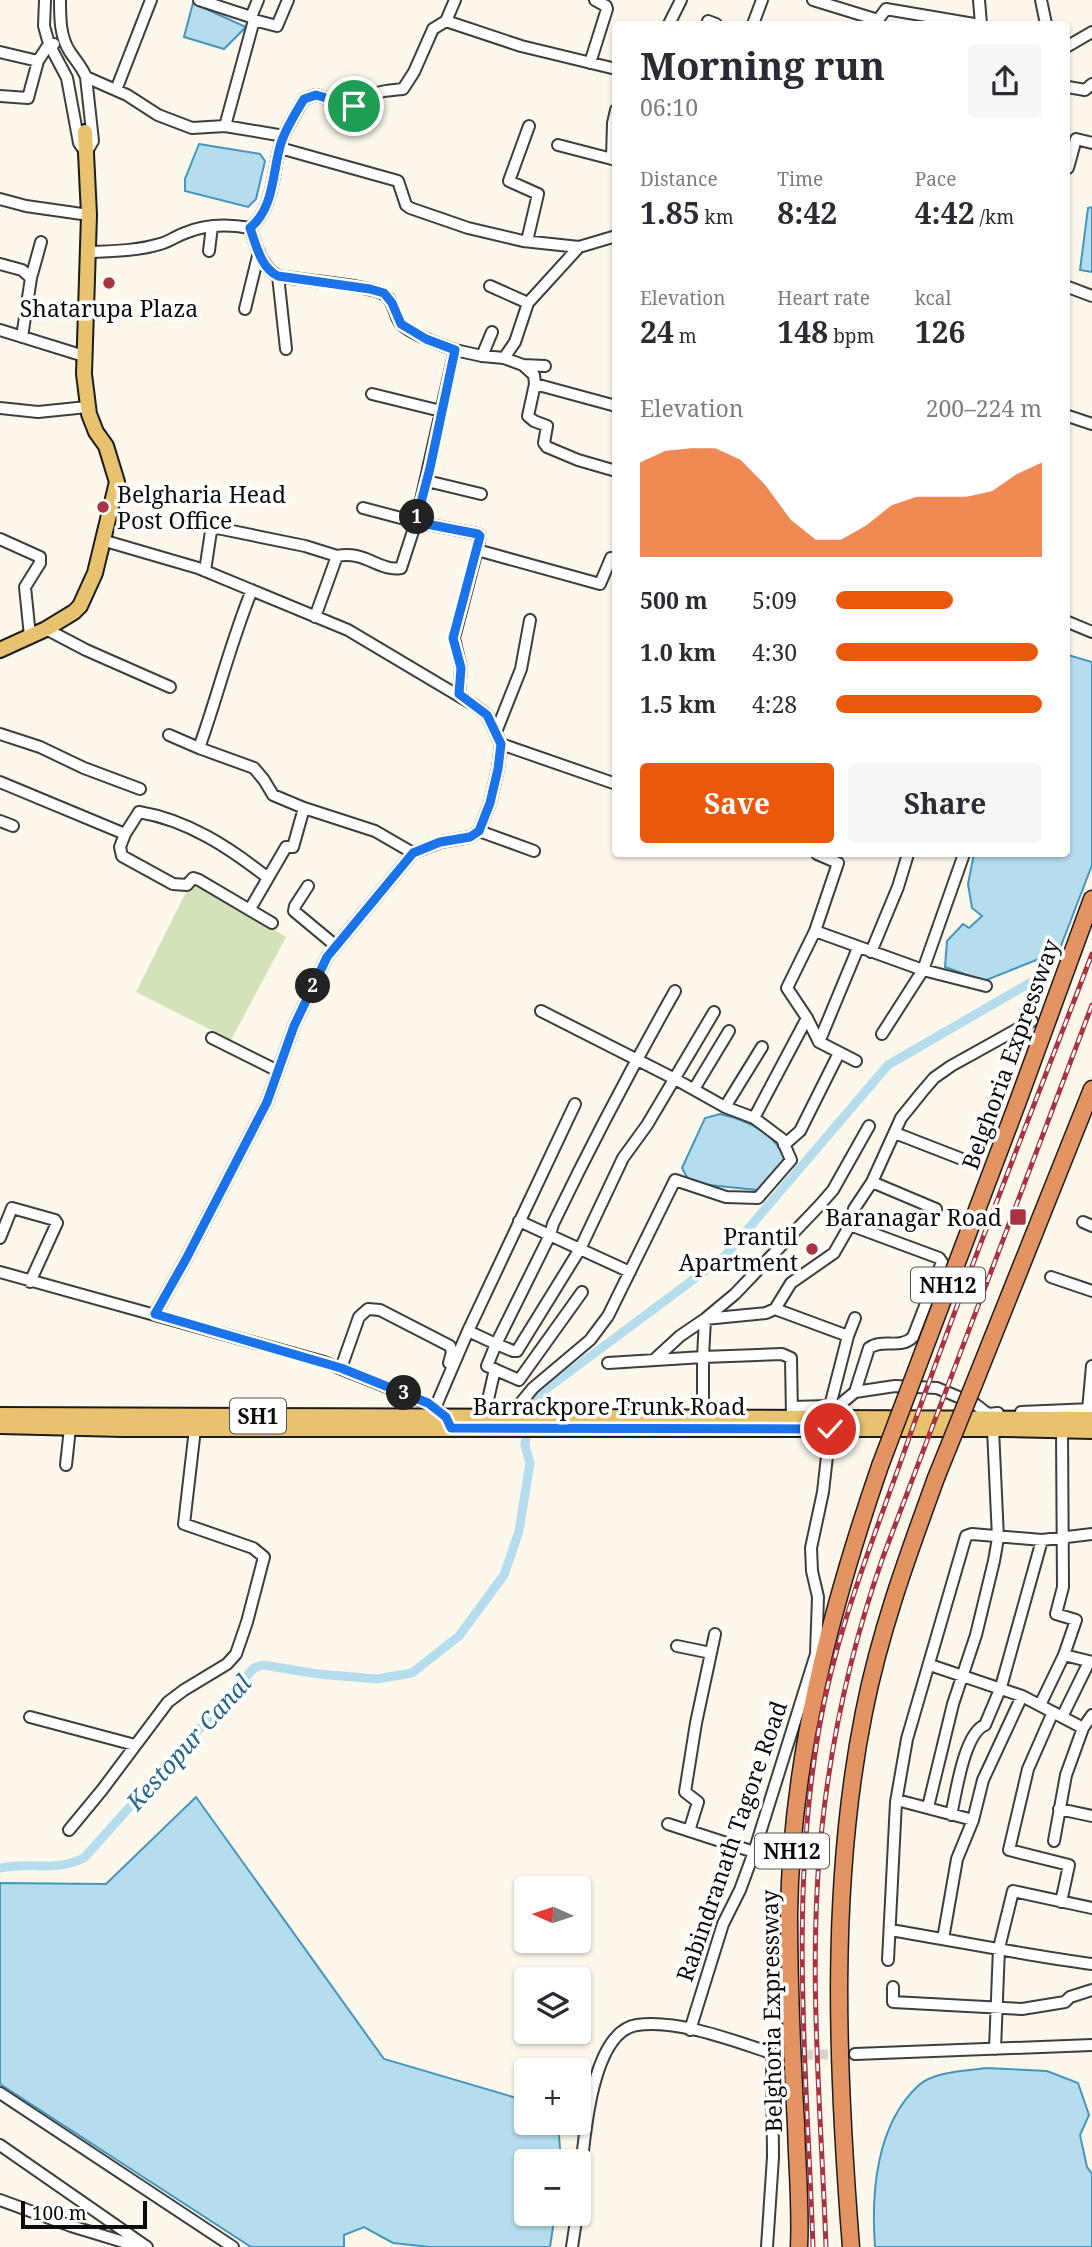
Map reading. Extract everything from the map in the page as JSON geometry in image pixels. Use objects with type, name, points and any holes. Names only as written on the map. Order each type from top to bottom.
[{"type":"highway","name":"Belghoria Expressway","points":[[799,2247],[790,1976],[792,1844],[803,1749],[822,1657],[880,1466],[1092,899]]},
{"type":"highway","name":"NH12","points":[[851,2247],[839,1936],[846,1835],[857,1755],[879,1650],[898,1583],[936,1478],[1092,1089]]},
{"type":"main road","points":[[0,650],[46,629],[80,606],[95,573],[117,482],[109,454],[96,432],[87,407],[84,356],[89,215],[85,132]]},
{"type":"main road","name":"Barrackpore Trunk Road","points":[[538,1422],[792,1412],[827,1425],[1091,1413]]},
{"type":"main road","name":"Barrackpore Trunk Road","points":[[0,1415],[440,1414],[513,1420]]},
{"type":"main road","name":"Barrackpore Trunk Road","points":[[0,1426],[195,1429],[440,1414],[538,1422],[1092,1431]]},
{"type":"street","points":[[45,0],[44,26],[66,78],[79,144],[86,153],[93,141],[86,77],[83,67],[64,41],[60,0]]},
{"type":"street","points":[[116,90],[151,0]]},
{"type":"street","points":[[199,0],[277,26],[288,0]]},
{"type":"street","points":[[225,126],[258,0]]},
{"type":"street","points":[[89,252],[132,250],[163,244],[186,232],[212,226],[250,228],[261,219],[268,204],[284,136],[304,99],[316,95],[362,106],[369,96],[403,89],[414,72],[433,29],[446,20],[455,0]]},
{"type":"street","points":[[590,63],[607,9],[595,0]]},
{"type":"street","points":[[670,21],[681,0]]},
{"type":"street","points":[[754,21],[762,0]]},
{"type":"street","points":[[813,0],[878,20],[886,9],[956,21]]},
{"type":"street","points":[[979,0],[981,21]]},
{"type":"street","points":[[1041,0],[1045,21]]},
{"type":"street","points":[[446,20],[521,46],[612,68]]},
{"type":"street","points":[[1070,45],[1092,32]]},
{"type":"street","points":[[0,96],[28,98],[38,61],[50,44],[64,41]]},
{"type":"street","points":[[0,52],[38,61]]},
{"type":"street","points":[[86,77],[116,90],[158,115],[192,128],[225,126],[284,136]]},
{"type":"street","points":[[1070,87],[1085,90],[1092,84]]},
{"type":"street","points":[[527,241],[538,194],[509,181],[529,126]]},
{"type":"street","points":[[1072,138],[1092,143]]},
{"type":"street","points":[[558,145],[612,158]]},
{"type":"street","points":[[280,148],[398,181],[406,205],[410,208],[468,228],[527,241],[579,247],[612,237]]},
{"type":"street","points":[[0,198],[26,206],[89,215]]},
{"type":"street","points":[[209,251],[212,226]]},
{"type":"street","points":[[250,228],[270,272],[278,276],[384,293],[392,303],[401,324],[426,339],[455,350],[504,358],[523,365],[545,366]]},
{"type":"street","points":[[22,337],[31,278],[41,242]]},
{"type":"street","points":[[504,358],[515,342],[528,303],[579,247]]},
{"type":"street","points":[[245,309],[259,251]]},
{"type":"street","points":[[0,264],[22,270],[31,278]]},
{"type":"street","points":[[278,276],[286,349]]},
{"type":"street","points":[[490,286],[528,303]]},
{"type":"street","points":[[1070,288],[1092,296]]},
{"type":"street","points":[[0,330],[84,356]]},
{"type":"street","points":[[482,356],[492,332]]},
{"type":"street","points":[[205,570],[213,528],[278,540],[337,556],[353,554],[388,568],[401,568],[427,481],[455,350]]},
{"type":"street","points":[[523,365],[534,375],[535,384],[528,416],[547,426],[544,443],[547,447],[612,470]]},
{"type":"street","points":[[535,384],[612,405]]},
{"type":"street","points":[[372,394],[441,411]]},
{"type":"street","points":[[0,408],[38,412],[87,407]]},
{"type":"street","points":[[1070,417],[1092,424]]},
{"type":"street","points":[[427,481],[481,494]]},
{"type":"street","points":[[363,508],[480,536],[453,638],[461,668],[459,694]]},
{"type":"street","points":[[0,539],[40,557],[40,563],[25,587],[30,636]]},
{"type":"street","points":[[102,540],[205,570],[348,630],[459,694],[487,715],[501,744],[490,803],[479,831],[470,837],[440,842],[413,853],[327,957],[294,1026],[267,1102],[155,1314]]},
{"type":"street","points":[[477,550],[600,584],[612,558]]},
{"type":"street","points":[[315,617],[337,556]]},
{"type":"street","points":[[200,748],[228,662],[232,639],[252,590]]},
{"type":"street","points":[[496,732],[521,669],[530,620]]},
{"type":"street","points":[[1070,623],[1092,632]]},
{"type":"street","points":[[46,629],[170,687]]},
{"type":"street","points":[[0,734],[40,747],[84,768],[141,789]]},
{"type":"street","points":[[169,736],[254,768],[273,795],[374,831],[413,853]]},
{"type":"street","points":[[501,744],[612,783]]},
{"type":"street","points":[[0,782],[125,834]]},
{"type":"street","points":[[250,909],[286,847],[293,847],[304,808]]},
{"type":"street","points":[[268,878],[230,848],[191,829],[148,813],[139,812],[120,847],[122,856],[173,884],[187,885],[193,878],[200,880],[272,923]]},
{"type":"street","points":[[0,821],[13,826]]},
{"type":"street","points":[[479,831],[534,851]]},
{"type":"street","points":[[824,857],[838,863],[815,931],[787,988],[807,1018],[818,1042],[856,1061]]},
{"type":"street","points":[[871,952],[898,887],[907,857]]},
{"type":"street","points":[[882,1034],[923,970],[963,857]]},
{"type":"street","points":[[308,886],[294,911],[336,946]]},
{"type":"street","points":[[815,931],[923,970],[986,986]]},
{"type":"street","points":[[818,1042],[858,948]]},
{"type":"street","points":[[484,1417],[496,1344],[590,1148],[675,991]]},
{"type":"street","points":[[513,1420],[533,1388],[590,1340],[608,1316],[675,1180],[726,1196],[758,1198],[791,1160],[782,1139],[754,1118],[725,1107],[541,1011]]},
{"type":"street","points":[[468,1331],[517,1351],[580,1249],[623,1158],[647,1125],[715,1012]]},
{"type":"street","points":[[754,1118],[807,1018]]},
{"type":"street","points":[[705,1319],[765,1313],[775,1309],[791,1283],[834,1254],[854,1209],[872,1182],[901,1118],[934,1078],[987,1044],[1032,1021]]},
{"type":"street","points":[[694,1089],[729,1031]]},
{"type":"street","points":[[212,1038],[278,1071]]},
{"type":"street","points":[[725,1107],[762,1047]]},
{"type":"street","points":[[784,1145],[800,1131],[839,1053]]},
{"type":"street","points":[[440,1414],[468,1331],[575,1104]]},
{"type":"street","points":[[655,1359],[735,1294],[833,1190],[869,1126]]},
{"type":"street","points":[[895,1133],[967,1161]]},
{"type":"street","points":[[872,1182],[936,1209]]},
{"type":"street","points":[[0,1205],[53,1218],[57,1223],[30,1282]]},
{"type":"street","points":[[0,1238],[12,1208]]},
{"type":"street","points":[[519,1221],[630,1272]]},
{"type":"street","points":[[827,1425],[855,1392],[869,1348],[877,1343],[901,1344],[913,1337],[942,1262],[939,1258],[849,1225]]},
{"type":"street","points":[[0,1272],[341,1368],[440,1414]]},
{"type":"street","points":[[1051,1277],[1092,1291]]},
{"type":"street","points":[[519,1380],[582,1292]]},
{"type":"street","points":[[341,1368],[359,1317],[368,1309],[380,1310],[450,1346],[452,1358],[440,1414]]},
{"type":"street","points":[[775,1309],[848,1336]]},
{"type":"street","points":[[608,1363],[788,1355],[791,1358],[792,1412],[830,1406],[855,1318]]},
{"type":"street","points":[[703,1417],[705,1319]]},
{"type":"street","points":[[475,1360],[533,1388]]},
{"type":"street","points":[[855,1392],[895,1386],[937,1388],[975,1404],[988,1414],[1091,1413],[1092,1366]]},
{"type":"street","name":"Rabindranath Tagore Road","points":[[690,2029],[723,1924],[740,1890],[754,1852],[816,1654],[818,1597],[812,1571],[811,1548],[822,1492],[827,1425]]},
{"type":"street","points":[[66,1465],[70,1428]]},
{"type":"street","points":[[69,1830],[168,1702],[227,1664],[236,1654],[247,1622],[264,1557],[253,1548],[184,1524],[195,1429]]},
{"type":"street","points":[[928,1807],[994,1562],[998,1538],[993,1429]]},
{"type":"street","points":[[1040,1704],[1064,1655],[1076,1620],[1056,1614],[1063,1587],[1062,1430]]},
{"type":"street","points":[[888,1960],[898,1800],[907,1740],[967,1536],[972,1534],[1042,1540],[1092,1534]]},
{"type":"street","points":[[951,1815],[971,1740],[979,1728],[985,1726],[1001,1687],[1042,1540]]},
{"type":"street","points":[[690,1831],[698,1802],[685,1792],[715,1634]]},
{"type":"street","points":[[677,1646],[712,1653]]},
{"type":"street","points":[[1061,1902],[1069,1865],[1009,1850],[1028,1769],[1090,1662],[1064,1655]]},
{"type":"street","points":[[930,1665],[1001,1687],[1040,1704],[1083,1728]]},
{"type":"street","points":[[943,1939],[957,1858],[973,1820],[984,1780],[1022,1696]]},
{"type":"street","points":[[1054,1841],[1066,1775],[1083,1728],[1092,1715]]},
{"type":"street","points":[[30,1717],[135,1745]]},
{"type":"street","points":[[898,1800],[973,1820]]},
{"type":"street","points":[[1059,1810],[1092,1816]]},
{"type":"street","points":[[668,1824],[754,1852]]},
{"type":"street","points":[[995,2049],[999,1948],[1013,1891],[1092,1908]]},
{"type":"street","points":[[890,1930],[1092,1964]]},
{"type":"street","points":[[893,1987],[893,2002],[995,2007],[1040,2007],[1065,2002],[1070,1997],[1092,1990]]},
{"type":"street","points":[[585,2149],[593,2084],[602,2058],[615,2038],[635,2025],[677,2026],[774,2055],[773,2157],[767,2247]]},
{"type":"street","points":[[855,2054],[1092,2045]]},
{"type":"street","points":[[0,2093],[233,2247]]},
{"type":"street","points":[[0,2145],[147,2247]]},
{"type":"street","points":[[0,2200],[140,2247]]},
{"type":"street","points":[[572,2247],[575,2226]]},
{"type":"green space","points":[[194,882],[286,937],[231,1040],[136,992],[184,896]]},
{"type":"water","points":[[193,3],[246,27],[224,49],[184,37]]},
{"type":"water","points":[[199,144],[260,154],[265,161],[256,199],[248,207],[185,191],[185,179]]},
{"type":"water","points":[[1092,207],[1092,272],[1080,270],[1088,208]]},
{"type":"water","points":[[1070,656],[1092,662],[1092,865],[1059,951],[984,981],[945,967],[947,941],[963,924],[969,928],[982,916],[972,908],[968,884],[973,857],[1070,857]]},
{"type":"water","points":[[720,1114],[751,1124],[776,1144],[787,1163],[771,1183],[757,1190],[690,1183],[682,1168],[705,1118]]},
{"type":"water","points":[[196,1797],[384,2059],[514,2097],[514,2135],[559,2135],[560,2149],[514,2149],[514,2226],[553,2226],[550,2247],[430,2247],[393,2243],[364,2227],[344,2235],[344,2247],[251,2247],[0,2084],[0,1883],[106,1884]]},
{"type":"water","points":[[986,2068],[1047,2071],[1078,2083],[1089,2115],[1080,2135],[1087,2167],[1092,2174],[1092,2247],[875,2247],[874,2204],[879,2160],[893,2119],[905,2101],[926,2080],[951,2072]]},
{"type":"waterway","name":"Kestopur Canal","points":[[0,1868],[62,1865],[84,1858],[254,1668],[263,1665],[318,1674],[377,1679],[412,1673],[459,1636],[504,1575],[519,1531],[530,1463],[525,1446],[529,1406],[545,1390],[725,1256],[888,1065],[1047,973]]},
{"type":"tunnel","points":[[788,2055],[855,2054]]},
{"type":"railway","points":[[813,2247],[804,2053],[802,1923],[810,1793],[826,1694],[855,1592],[924,1395],[1092,954]]},
{"type":"railway","points":[[826,2247],[815,1984],[816,1932],[822,1827],[831,1758],[845,1690],[883,1557],[1092,1005]]},
{"type":"place","name":"Shatarupa Plaza","points":[[109,283]]},
{"type":"place","name":"Belgharia Head Post Office","points":[[103,507]]},
{"type":"place","name":"Baranagar Road","points":[[1018,1217]]},
{"type":"place","name":"Prantil Apartment","points":[[812,1249]]},
{"type":"route","points":[[354,106],[316,95],[304,99],[281,143],[268,204],[261,219],[250,228],[262,260],[270,272],[304,281],[384,293],[392,303],[401,324],[426,339],[455,350],[416,522],[480,536],[453,638],[461,668],[459,694],[487,715],[493,725],[501,744],[498,769],[490,803],[479,831],[470,837],[440,842],[413,853],[327,957],[294,1026],[267,1102],[155,1314],[341,1368],[428,1403],[446,1417],[451,1428],[830,1429]]}]
